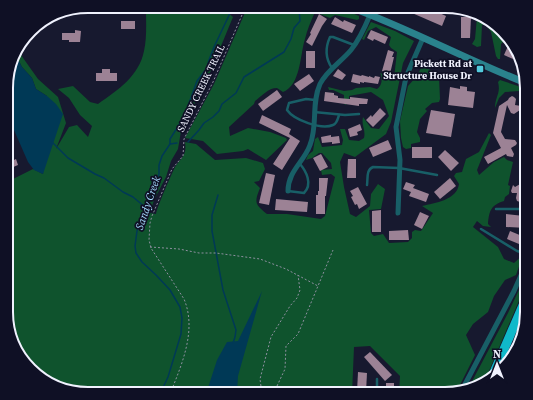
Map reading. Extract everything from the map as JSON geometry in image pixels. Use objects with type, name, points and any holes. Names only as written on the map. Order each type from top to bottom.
[{"type":"highway","points":[[497,366],[520,312]]},
{"type":"highway","points":[[507,354],[520,320]]},
{"type":"street","points":[[365,13],[485,67],[519,80]]},
{"type":"street","points":[[288,191],[289,178],[311,144],[315,100],[320,84],[332,68],[355,45],[362,34],[370,15]]},
{"type":"street","points":[[398,213],[400,160],[396,127],[398,112],[406,77],[423,38]]},
{"type":"street","points":[[465,384],[520,278]]},
{"type":"lane","points":[[332,68],[327,61],[326,53],[327,43],[330,37],[355,45]]},
{"type":"lane","points":[[315,100],[295,101],[289,103],[287,110],[299,120],[314,124],[333,125],[337,123],[339,114]]},
{"type":"lane","points":[[314,112],[359,114]]},
{"type":"lane","points":[[288,191],[304,193],[306,191],[308,183],[307,175],[299,164]]},
{"type":"lane","points":[[367,185],[368,172],[373,167],[399,168],[437,175]]},
{"type":"lane","points":[[496,209],[520,209]]},
{"type":"lane","points":[[481,229],[520,252]]},
{"type":"lane","points":[[377,379],[377,387]]},
{"type":"path","name":"SANDY CREEK TRAIL","points":[[150,247],[150,223],[152,216],[172,169],[183,156],[184,139],[213,82],[243,13]]},
{"type":"path","points":[[150,247],[260,259],[298,275],[318,286]]},
{"type":"path","points":[[150,247],[184,299],[189,314],[190,330],[172,387]]},
{"type":"path","points":[[277,387],[285,369],[286,346],[298,334],[333,250]]},
{"type":"path","points":[[261,387],[260,379],[271,337],[290,306],[297,298],[300,290],[298,275]]},
{"type":"green space","points":[[146,13],[228,13],[233,17],[209,75],[181,131],[178,149],[171,161],[166,177],[154,200],[150,213],[156,214],[173,170],[185,153],[185,142],[196,144],[215,160],[246,158],[263,163],[265,169],[259,181],[254,182],[260,188],[256,200],[257,203],[267,214],[287,214],[321,219],[325,216],[335,177],[331,174],[322,175],[321,170],[332,169],[331,163],[322,153],[319,153],[306,160],[308,155],[313,151],[315,139],[318,137],[322,147],[342,145],[343,140],[340,129],[345,129],[349,140],[359,141],[364,138],[363,117],[371,128],[379,129],[389,116],[383,100],[371,92],[349,96],[349,102],[345,105],[344,95],[333,90],[329,90],[328,87],[344,91],[370,87],[377,89],[382,82],[380,73],[394,78],[397,52],[389,45],[391,37],[376,27],[368,31],[364,40],[362,39],[371,22],[395,31],[414,41],[403,63],[391,122],[386,134],[355,157],[344,153],[340,162],[350,214],[356,217],[370,206],[371,194],[378,184],[385,189],[381,209],[369,210],[371,233],[374,236],[383,234],[389,243],[408,242],[412,238],[412,232],[415,230],[421,231],[433,213],[422,206],[445,200],[454,194],[459,184],[454,176],[456,173],[462,172],[466,159],[479,152],[489,133],[491,135],[477,170],[479,175],[494,162],[504,157],[513,162],[508,185],[510,186],[509,194],[505,197],[504,201],[493,207],[489,215],[488,224],[491,227],[483,226],[477,221],[473,227],[498,247],[504,259],[514,263],[520,258],[520,264],[516,275],[505,280],[494,296],[488,312],[473,324],[466,335],[475,355],[460,386],[399,387],[400,376],[370,346],[354,347],[352,387],[83,387],[68,384],[55,379],[38,368],[28,358],[19,341],[14,327],[13,317],[13,179],[33,169],[43,174],[47,96],[36,89],[32,78],[22,67],[19,59],[21,55],[38,79],[58,97],[66,123],[56,149],[69,127],[77,125],[88,137],[92,126],[80,115],[69,98],[58,89],[73,86],[90,102],[98,104],[127,82],[138,68],[144,51]]},
{"type":"green space","points":[[245,13],[315,13],[303,45],[297,76],[293,83],[283,92],[277,88],[274,88],[265,93],[229,127],[230,136],[248,128],[270,132],[286,138],[287,140],[266,160],[248,149],[217,154],[203,141],[185,138],[214,84]]},
{"type":"green space","points":[[318,13],[352,13],[359,16],[359,19],[357,20],[335,15],[330,18]]},
{"type":"green space","points":[[477,20],[483,23],[491,28],[504,41],[501,44],[500,59],[496,56],[491,32],[486,25],[482,25],[481,46],[477,47],[472,44],[475,39]]},
{"type":"green space","points":[[422,66],[437,73],[439,77],[440,99],[439,102],[432,103],[425,109],[427,111],[420,119],[417,132],[420,142],[411,144],[411,148],[406,149],[403,147],[401,138],[400,121],[408,86],[417,76]]},
{"type":"green space","points":[[500,80],[520,88],[519,91],[505,92],[499,98],[495,108],[499,89],[498,82]]},
{"type":"green space","points":[[520,288],[520,298],[488,374],[472,382]]},
{"type":"water","points":[[19,60],[22,67],[32,78],[36,89],[56,104],[63,114],[43,174],[34,170],[28,162],[14,130],[13,88]]},
{"type":"water","points":[[262,291],[238,376],[237,387],[208,387],[217,360],[227,342],[238,341]]},
{"type":"building","points":[[412,13],[439,13],[446,16],[442,26]]},
{"type":"building","points":[[319,14],[327,19],[312,46],[306,42]]},
{"type":"building","points":[[335,17],[343,22],[344,20],[356,25],[352,33],[331,24]]},
{"type":"building","points":[[461,17],[471,18],[470,38],[461,38]]},
{"type":"building","points":[[121,21],[135,21],[135,29],[121,29]]},
{"type":"building","points":[[75,30],[81,31],[80,42],[69,42],[69,40],[62,40],[62,33],[75,33]]},
{"type":"building","points":[[371,30],[388,37],[385,44],[374,39],[373,41],[367,38]]},
{"type":"building","points":[[508,46],[513,59],[504,55]]},
{"type":"building","points":[[388,50],[394,52],[390,74],[382,71]]},
{"type":"building","points":[[306,51],[315,51],[315,68],[306,68]]},
{"type":"building","points":[[102,69],[110,69],[110,73],[117,73],[117,81],[96,81],[96,73],[102,73]]},
{"type":"building","points":[[338,69],[346,75],[342,80],[333,76]]},
{"type":"building","points":[[309,74],[314,81],[300,91],[294,84]]},
{"type":"building","points":[[353,74],[374,78],[375,76],[380,77],[378,84],[360,82],[360,84],[351,82]]},
{"type":"building","points":[[460,86],[467,87],[467,91],[475,92],[473,108],[448,105],[450,87],[460,89]]},
{"type":"building","points":[[277,90],[282,97],[263,111],[258,104]]},
{"type":"building","points":[[325,92],[334,93],[334,95],[338,96],[338,98],[350,99],[350,97],[368,99],[367,104],[359,104],[359,106],[324,101]]},
{"type":"building","points":[[512,96],[516,99],[515,105],[520,106],[520,110],[514,114],[511,113],[507,105],[501,132],[505,139],[515,140],[517,143],[511,148],[514,154],[513,157],[507,156],[506,154],[488,164],[484,157],[501,148],[493,133],[499,106]]},
{"type":"building","points":[[380,108],[386,114],[373,127],[366,120],[371,115],[372,117]]},
{"type":"building","points":[[431,110],[455,114],[451,137],[426,133]]},
{"type":"building","points":[[262,115],[291,129],[289,134],[300,141],[282,170],[273,164],[290,138],[259,123]]},
{"type":"building","points":[[360,124],[362,130],[357,132],[358,135],[350,137],[348,129]]},
{"type":"building","points":[[331,135],[331,137],[339,136],[340,143],[322,143],[321,137]]},
{"type":"building","points":[[388,140],[392,149],[373,157],[369,148]]},
{"type":"building","points":[[412,147],[432,147],[432,158],[412,158]]},
{"type":"building","points":[[445,150],[459,163],[451,171],[438,157]]},
{"type":"building","points":[[321,154],[328,167],[320,171],[313,158]]},
{"type":"building","points":[[13,157],[14,160],[16,159],[18,165],[13,167]]},
{"type":"building","points":[[348,159],[356,159],[356,178],[347,178]]},
{"type":"building","points":[[266,173],[275,175],[269,205],[259,203]]},
{"type":"building","points":[[319,178],[328,178],[325,196],[325,214],[316,214],[316,195],[318,195],[319,191]]},
{"type":"building","points":[[450,178],[456,186],[440,199],[434,192]]},
{"type":"building","points":[[406,182],[415,185],[413,188],[429,194],[426,202],[409,196],[411,192],[403,189]]},
{"type":"building","points":[[520,184],[520,202],[517,201],[516,198],[517,193],[512,193],[511,191],[513,185],[515,187]]},
{"type":"building","points":[[358,187],[367,204],[359,209],[351,197],[353,196],[350,191]]},
{"type":"building","points":[[276,199],[308,202],[307,212],[275,210]]},
{"type":"building","points":[[381,210],[381,232],[372,232],[372,211]]},
{"type":"building","points":[[420,212],[429,216],[422,229],[414,225]]},
{"type":"building","points":[[506,214],[520,216],[520,228],[506,227]]},
{"type":"building","points":[[408,230],[409,240],[389,240],[389,231]]},
{"type":"building","points":[[510,231],[520,235],[519,244],[507,239]]},
{"type":"building","points":[[370,352],[392,375],[385,381],[364,357]]},
{"type":"building","points":[[358,372],[367,373],[366,387],[357,387]]},
{"type":"building","points":[[386,383],[394,383],[394,387],[386,387]]},
{"type":"waterway","name":"Sandy Creek","points":[[163,387],[168,377],[181,334],[182,318],[180,307],[170,290],[142,262],[136,253],[135,246],[137,231],[159,174],[159,165],[162,156],[170,144],[170,139],[184,117],[197,81],[207,68],[214,47],[230,13]]},
{"type":"waterway","points":[[188,142],[204,123],[219,111],[222,104],[236,93],[244,77],[284,52],[291,39],[294,28],[300,21],[299,13]]},
{"type":"waterway","points":[[52,142],[68,158],[104,178],[123,192],[133,197],[145,207]]},
{"type":"waterway","name":"Sandy Creek","points":[[170,144],[177,143]]},
{"type":"waterway","points":[[218,195],[212,215],[212,231],[223,290],[236,330],[233,343]]},
{"type":"place","name":"Pickett Rd at Structure House Dr","points":[[480,69]]}]
